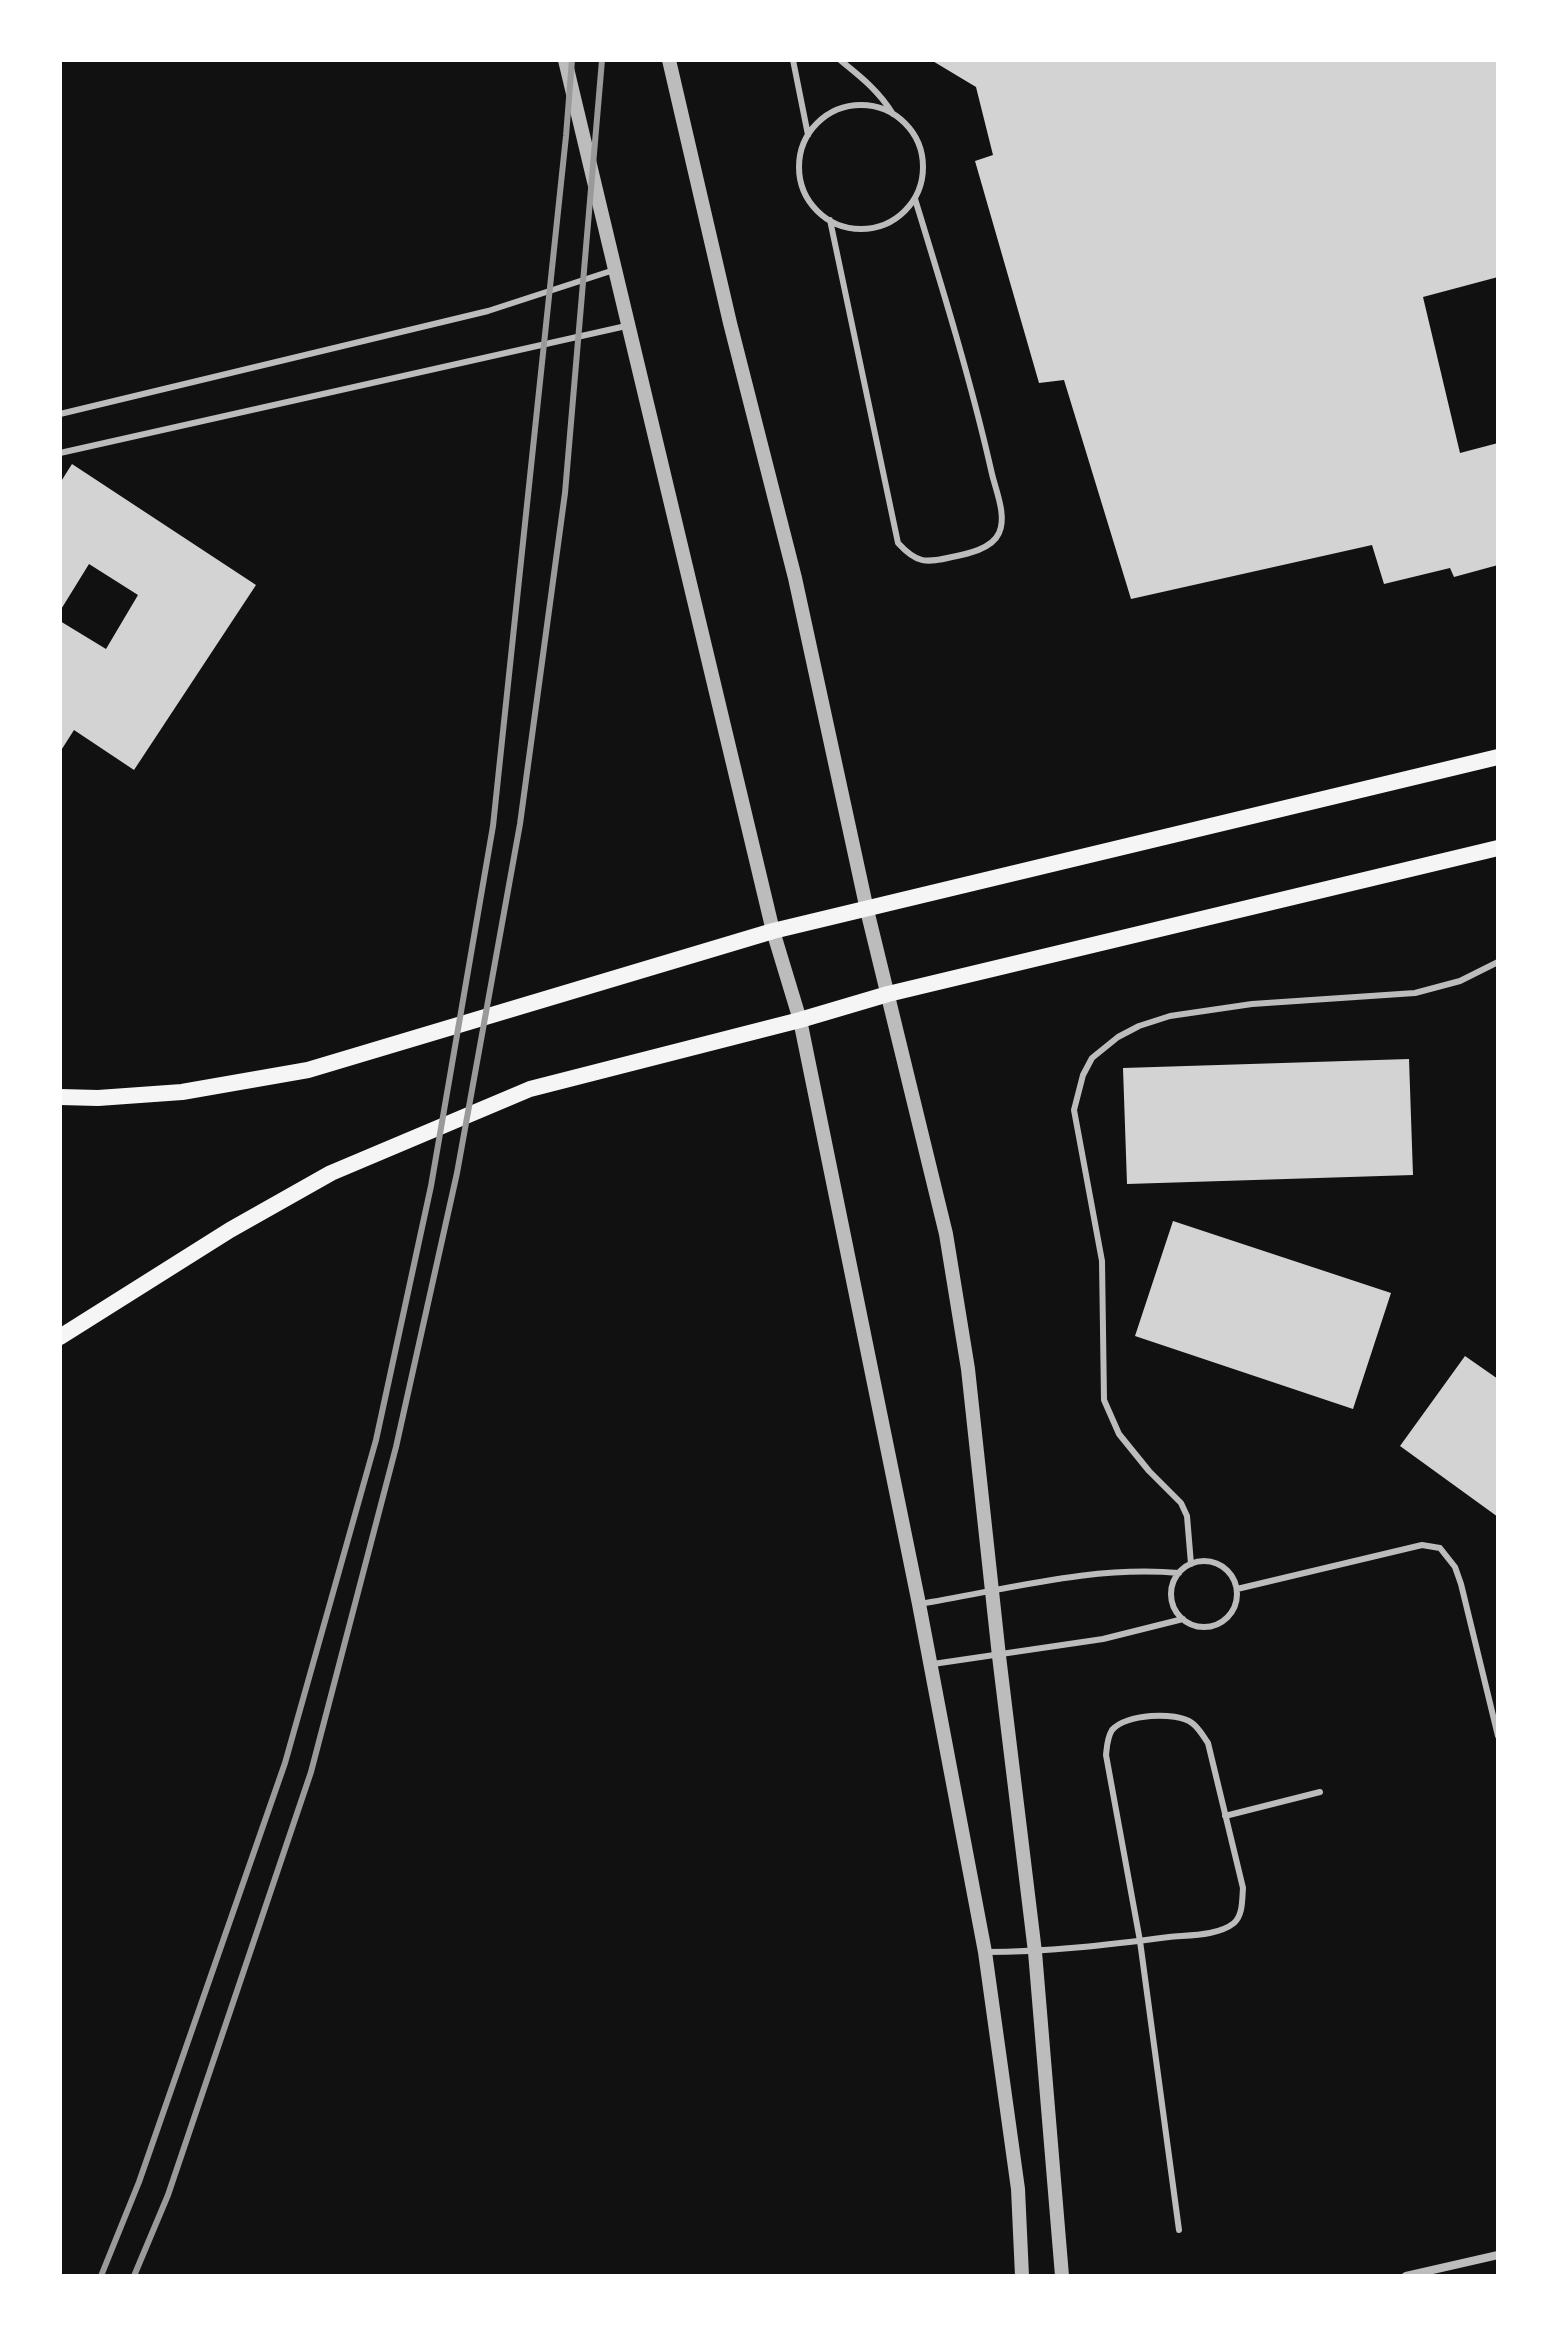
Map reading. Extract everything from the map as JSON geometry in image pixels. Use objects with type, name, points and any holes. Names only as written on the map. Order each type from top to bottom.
[{"type":"main road","points":[[60,1097],[98,1098],[182,1092],[308,1070],[773,931],[1498,757]]},
{"type":"main road","points":[[60,1337],[230,1230],[345,1167],[530,1089],[800,1020],[888,994],[1498,848]]},
{"type":"street","points":[[565,60],[773,931],[800,1020],[919,1604],[985,1952],[1018,2189],[1022,2276]]},
{"type":"street","points":[[669,60],[730,323],[795,578],[867,910],[946,1234],[968,1369],[1035,1952],[1062,2276]]},
{"type":"street","points":[[1406,2276],[1498,2255]]},
{"type":"lane","points":[[793,60],[808,135]]},
{"type":"lane","points":[[840,60],[867,79],[893,114],[908,126],[918,142],[924,161],[922,181],[915,199],[902,214],[886,224],[867,229],[848,227],[830,220],[815,207],[804,191],[800,172],[801,152],[808,135],[820,120],[837,109],[866,106],[893,114]]},
{"type":"lane","points":[[830,220],[898,543],[912,558],[930,562],[968,554],[990,544],[1000,533],[1001,512],[976,402],[915,199]]},
{"type":"lane","points":[[60,414],[488,311],[614,270]]},
{"type":"lane","points":[[60,453],[627,326]]},
{"type":"lane","points":[[1191,1564],[1187,1516],[1181,1503],[1149,1471],[1119,1434],[1104,1400],[1102,1261],[1074,1110],[1083,1075],[1092,1058],[1118,1037],[1170,1016],[1252,1004],[1415,993],[1460,981],[1498,962]]},
{"type":"lane","points":[[1237,1589],[1422,1545],[1440,1548],[1455,1567],[1461,1584],[1498,1736]]},
{"type":"lane","points":[[1216,1563],[1230,1574],[1237,1589],[1234,1609],[1220,1623],[1201,1627],[1183,1619],[1176,1611],[1171,1592],[1179,1573],[1191,1564],[1216,1563]]},
{"type":"lane","points":[[919,1604],[1101,1573],[1141,1569],[1179,1573]]},
{"type":"lane","points":[[929,1665],[1103,1639],[1183,1619]]},
{"type":"lane","points":[[985,1952],[1035,1952],[1140,1941],[1224,1929],[1237,1921],[1243,1888],[1208,1743],[1195,1724],[1163,1714],[1120,1724],[1113,1729],[1107,1742],[1106,1755],[1140,1941],[1179,2230]]},
{"type":"lane","points":[[1225,1816],[1320,1792]]},
{"type":"building","points":[[931,60],[1497,60],[1498,277],[1423,297],[1460,453],[1498,443],[1498,565],[1454,577],[1450,568],[1384,584],[1372,545],[1131,599],[1064,380],[1039,383],[975,161],[993,155],[976,87]]},
{"type":"building","points":[[72,464],[256,585],[134,770],[74,730],[60,752],[60,621],[106,649],[138,595],[89,564],[60,611],[60,483]]},
{"type":"building","points":[[1409,1059],[1413,1175],[1127,1184],[1123,1068]]},
{"type":"building","points":[[1173,1221],[1391,1293],[1353,1409],[1135,1336]]},
{"type":"building","points":[[1465,1356],[1498,1379],[1498,1517],[1400,1446]]},
{"type":"railway","points":[[101,2276],[139,2182],[285,1763],[376,1440],[431,1186],[493,826],[572,60]]},
{"type":"railway","points":[[134,2276],[168,2195],[311,1772],[396,1447],[457,1173],[520,824],[565,493],[602,60]]}]
